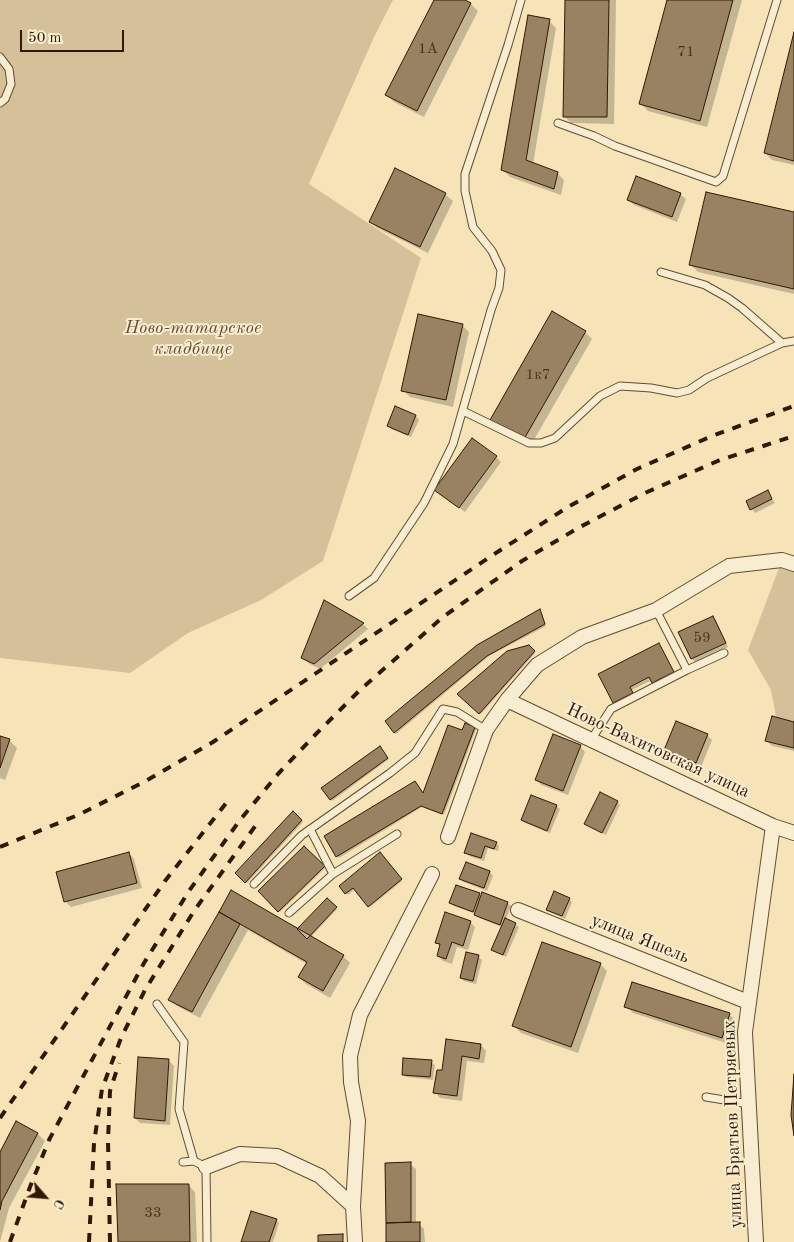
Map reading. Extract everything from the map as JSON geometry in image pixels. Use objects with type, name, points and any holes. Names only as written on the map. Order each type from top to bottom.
[{"type":"street","points":[[448,837],[486,730],[507,700],[537,665],[582,637],[656,610],[729,566],[782,560],[794,564]]},
{"type":"street","name":"Ново-Вахитовская улица","points":[[507,700],[774,826],[794,833]]},
{"type":"street","name":"улица Братьев Петряевых","points":[[756,1242],[758,1198],[749,1104],[745,1032],[774,826]]},
{"type":"street","points":[[355,1242],[353,1206],[358,1121],[351,1082],[350,1056],[354,1034],[360,1015],[432,874]]},
{"type":"street","name":"улица Яшель","points":[[518,910],[748,1002]]},
{"type":"street","points":[[200,1164],[240,1154],[277,1156],[320,1176],[353,1206]]},
{"type":"lane","points":[[349,596],[374,578],[424,503],[453,444],[499,288],[501,270],[492,251],[473,227],[465,191],[465,174],[521,0]]},
{"type":"lane","points":[[558,122],[615,146],[716,182],[723,176],[777,0]]},
{"type":"lane","points":[[0,57],[9,68],[11,84],[5,99],[0,103]]},
{"type":"lane","points":[[661,272],[705,285],[728,298],[782,343]]},
{"type":"lane","points":[[463,411],[529,443],[541,443],[555,438],[600,396],[620,386],[651,388],[677,393],[689,390],[707,378],[782,343],[794,341]]},
{"type":"lane","points":[[656,610],[687,670]]},
{"type":"lane","points":[[591,740],[612,709],[724,653]]},
{"type":"lane","points":[[254,884],[302,835],[390,773],[415,753],[443,709],[457,712],[486,730]]},
{"type":"lane","points":[[310,829],[333,874]]},
{"type":"lane","points":[[289,913],[333,874],[397,834]]},
{"type":"lane","points":[[158,1004],[184,1042],[179,1110],[200,1164],[207,1242]]},
{"type":"lane","points":[[706,1097],[749,1104]]},
{"type":"lane","points":[[183,1162],[200,1164]]},
{"type":"green space","name":"Ново-татарское кладбище","points":[[0,0],[393,0],[374,37],[309,184],[421,258],[323,561],[261,600],[188,633],[130,673],[0,658]]},
{"type":"green space","points":[[782,560],[794,564],[794,727],[776,717],[771,690],[748,650]]},
{"type":"building","points":[[434,0],[465,0],[471,3],[417,111],[385,95]]},
{"type":"building","points":[[565,0],[609,0],[607,117],[563,117]]},
{"type":"building","points":[[667,0],[733,0],[700,121],[639,104]]},
{"type":"building","points":[[528,15],[550,19],[526,160],[558,172],[554,189],[501,170]]},
{"type":"building","points":[[794,32],[794,161],[764,153]]},
{"type":"building","points":[[395,168],[446,193],[420,247],[369,222]]},
{"type":"building","points":[[636,176],[681,193],[672,217],[627,200]]},
{"type":"building","points":[[706,192],[794,212],[794,289],[689,265]]},
{"type":"building","points":[[552,311],[586,331],[524,439],[490,420]]},
{"type":"building","points":[[418,314],[463,324],[446,400],[401,391]]},
{"type":"building","points":[[395,406],[416,415],[408,435],[387,426]]},
{"type":"building","points":[[472,438],[497,456],[459,508],[434,490]]},
{"type":"building","points":[[768,490],[772,499],[750,510],[746,501]]},
{"type":"building","points":[[324,600],[364,623],[314,664],[301,658]]},
{"type":"building","points":[[540,609],[545,624],[487,656],[394,733],[385,721],[477,645]]},
{"type":"building","points":[[713,616],[726,643],[691,659],[678,632]]},
{"type":"building","points":[[659,643],[674,672],[652,683],[649,677],[630,687],[633,693],[613,703],[598,674]]},
{"type":"building","points":[[529,645],[535,651],[479,714],[457,694],[507,651]]},
{"type":"building","points":[[772,716],[794,722],[794,748],[765,741]]},
{"type":"building","points":[[676,721],[708,734],[696,763],[664,750]]},
{"type":"building","points":[[465,723],[475,727],[442,814],[421,806],[336,857],[324,836],[415,781],[423,793],[448,725],[462,730]]},
{"type":"building","points":[[553,734],[581,745],[563,791],[535,780]]},
{"type":"building","points":[[0,736],[10,739],[0,768]]},
{"type":"building","points":[[380,746],[388,758],[330,800],[321,788]]},
{"type":"building","points":[[600,792],[618,801],[602,833],[584,824]]},
{"type":"building","points":[[531,795],[557,805],[547,831],[521,820]]},
{"type":"building","points":[[293,811],[302,820],[245,883],[235,873]]},
{"type":"building","points":[[471,833],[497,842],[494,849],[485,846],[481,858],[464,853]]},
{"type":"building","points":[[304,846],[325,866],[278,912],[258,891]]},
{"type":"building","points":[[129,852],[137,883],[64,902],[56,872]]},
{"type":"building","points":[[380,852],[402,879],[368,907],[353,888],[345,894],[339,886]]},
{"type":"building","points":[[466,862],[490,871],[484,888],[459,879]]},
{"type":"building","points":[[456,885],[480,893],[473,912],[449,903]]},
{"type":"building","points":[[231,890],[344,955],[323,991],[298,977],[307,962],[219,912]]},
{"type":"building","points":[[554,891],[570,898],[562,916],[546,910]]},
{"type":"building","points":[[482,892],[508,902],[500,925],[474,915]]},
{"type":"building","points":[[327,898],[337,907],[307,939],[297,929]]},
{"type":"building","points":[[219,912],[240,924],[192,1012],[168,1000]]},
{"type":"building","points":[[445,912],[471,921],[463,946],[452,942],[446,959],[437,956],[440,944],[435,943]]},
{"type":"building","points":[[505,918],[516,923],[503,955],[491,950]]},
{"type":"building","points":[[542,942],[601,963],[571,1047],[512,1026]]},
{"type":"building","points":[[466,952],[479,955],[473,981],[460,978]]},
{"type":"building","points":[[632,982],[730,1013],[722,1038],[624,1007]]},
{"type":"building","points":[[446,1039],[481,1044],[479,1059],[462,1056],[457,1096],[433,1093],[437,1070],[442,1070]]},
{"type":"building","points":[[138,1057],[169,1059],[165,1121],[134,1118]]},
{"type":"building","points":[[403,1058],[432,1060],[430,1077],[402,1075]]},
{"type":"building","points":[[794,1074],[794,1136],[791,1115]]},
{"type":"building","points":[[16,1121],[38,1133],[2,1201],[0,1210],[0,1152]]},
{"type":"building","points":[[411,1162],[411,1222],[386,1223],[385,1163]]},
{"type":"building","points":[[116,1184],[189,1184],[190,1242],[118,1242]]},
{"type":"building","points":[[251,1211],[277,1219],[269,1242],[241,1242]]},
{"type":"building","points":[[420,1222],[420,1242],[386,1242],[386,1223]]},
{"type":"building","points":[[343,1234],[343,1242],[318,1242],[318,1235]]},
{"type":"railway","points":[[0,847],[78,815],[144,782],[213,742],[568,507],[637,469],[712,436],[794,406]]},
{"type":"railway","points":[[10,1242],[49,1140],[144,963],[189,891],[240,820],[278,774],[315,735],[361,689],[443,617],[522,561],[580,527],[645,493],[720,460],[794,436]]},
{"type":"railway","points":[[0,1118],[165,881],[227,802]]},
{"type":"railway","points":[[89,1242],[94,1143],[102,1089],[121,1038],[145,990],[194,911],[256,825]]},
{"type":"railway","points":[[110,1242],[108,1141],[110,1091],[119,1063]]}]
